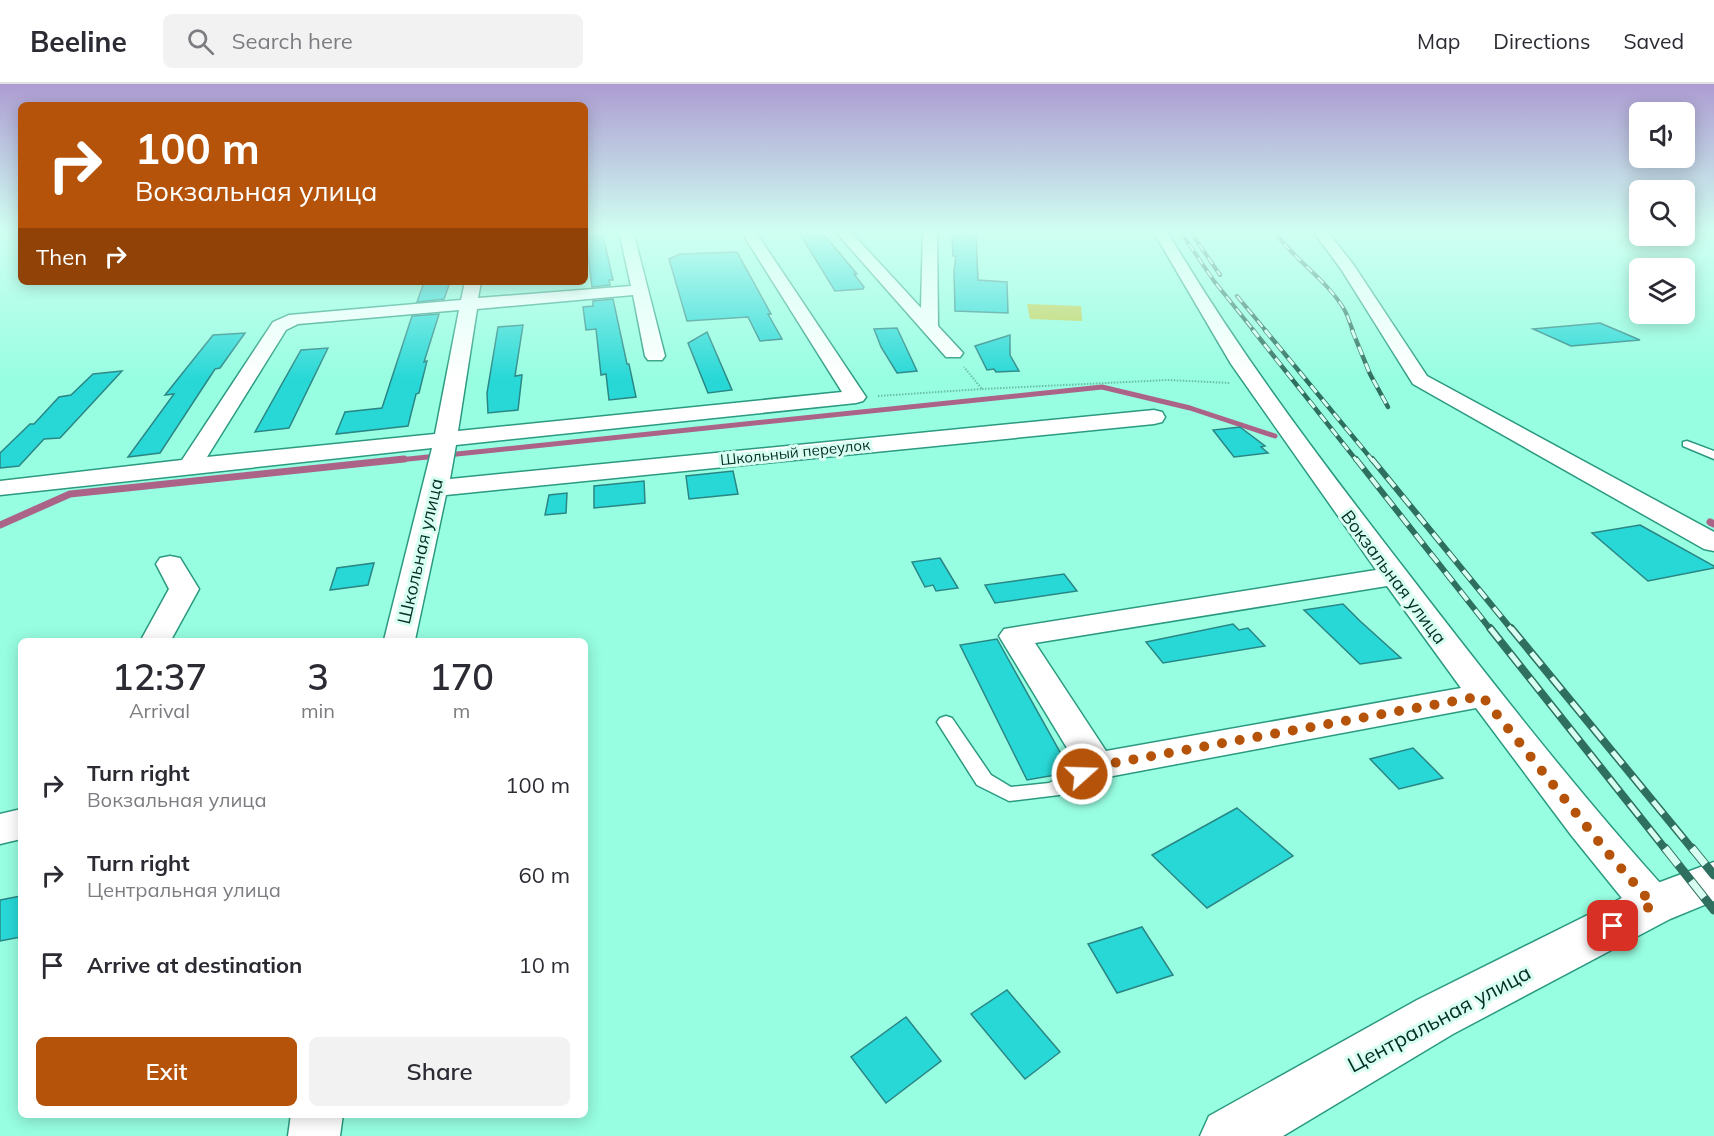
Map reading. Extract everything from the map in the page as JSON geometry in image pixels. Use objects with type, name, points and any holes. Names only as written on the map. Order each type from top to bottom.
[{"type":"main road","name":"Центральная улица","points":[[1228,1136],[1435,1017],[1653,905],[1714,881]]},
{"type":"street","points":[[636,280],[655,356]]},
{"type":"street","points":[[0,488],[190,466],[441,459],[856,398],[780,280]]},
{"type":"street","points":[[888,280],[953,353]]},
{"type":"street","points":[[930,280],[930,325]]},
{"type":"street","name":"Вокзальная улица","points":[[1187,280],[1290,437],[1482,696],[1607,852],[1653,905]]},
{"type":"street","points":[[1356,280],[1420,380],[1714,543]]},
{"type":"street","name":"Школьная улица","points":[[400,638],[441,459],[473,285]]},
{"type":"street","points":[[190,466],[279,326],[295,319],[638,290]]},
{"type":"street","name":"Школьный переулок","points":[[441,459],[1154,417]]},
{"type":"street","points":[[157,638],[184,589],[170,564]]},
{"type":"street","points":[[1395,576],[1015,636],[1097,766],[1482,696]]},
{"type":"street","points":[[0,829],[18,825]]},
{"type":"street","points":[[314,1136],[316,1118]]},
{"type":"lane","points":[[1687,444],[1714,455]]},
{"type":"lane","points":[[946,722],[984,780],[1009,794],[1052,790],[1097,766]]},
{"type":"path","points":[[953,353],[982,389]]},
{"type":"path","points":[[856,398],[1168,380],[1255,384]]},
{"type":"green space","points":[[1027,304],[1081,306],[1082,321],[1030,319]]},
{"type":"building","points":[[591,280],[609,280],[610,285],[592,287]]},
{"type":"building","points":[[675,280],[752,280],[782,339],[760,341],[748,317],[687,321]]},
{"type":"building","points":[[828,280],[859,280],[864,287],[863,289],[835,291]]},
{"type":"building","points":[[954,280],[1007,282],[1008,313],[955,311]]},
{"type":"building","points":[[423,285],[449,285],[444,299],[417,302]]},
{"type":"building","points":[[613,299],[636,397],[609,400],[606,374],[601,375],[596,329],[586,330],[583,307],[593,306],[593,301]]},
{"type":"building","points":[[439,314],[408,426],[336,434],[345,412],[382,408],[412,316]]},
{"type":"building","points":[[1600,323],[1640,340],[1571,346],[1533,329]]},
{"type":"building","points":[[523,325],[515,376],[522,375],[518,410],[488,413],[487,393],[498,327]]},
{"type":"building","points":[[897,328],[917,371],[897,373],[881,347],[874,329]]},
{"type":"building","points":[[707,332],[732,390],[708,393],[688,343]]},
{"type":"building","points":[[245,333],[220,368],[215,369],[160,453],[128,457],[174,394],[165,395],[213,335]]},
{"type":"building","points":[[1010,335],[1010,355],[1019,371],[987,370],[975,346]]},
{"type":"building","points":[[328,348],[289,428],[255,432],[301,350]]},
{"type":"building","points":[[122,371],[60,438],[44,439],[19,466],[0,468],[0,453],[30,424],[34,424],[59,397],[71,395],[93,374]]},
{"type":"building","points":[[1240,427],[1265,446],[1261,447],[1268,453],[1234,457],[1213,430]]},
{"type":"building","points":[[733,471],[738,494],[689,499],[686,476]]},
{"type":"building","points":[[644,481],[645,503],[594,508],[594,486]]},
{"type":"building","points":[[567,493],[566,513],[545,515],[549,495]]},
{"type":"building","points":[[1640,525],[1714,568],[1648,581],[1592,533]]},
{"type":"building","points":[[940,558],[958,588],[936,591],[933,585],[925,587],[912,562]]},
{"type":"building","points":[[374,563],[368,585],[330,590],[337,568]]},
{"type":"building","points":[[1064,574],[1077,591],[995,603],[985,585]]},
{"type":"building","points":[[1343,604],[1401,658],[1360,664],[1304,610]]},
{"type":"building","points":[[1233,624],[1239,630],[1248,628],[1265,646],[1163,663],[1146,642]]},
{"type":"building","points":[[997,639],[1070,770],[1061,774],[1027,780],[960,645]]},
{"type":"building","points":[[1413,748],[1443,778],[1399,789],[1370,759]]},
{"type":"building","points":[[1237,808],[1293,856],[1207,908],[1152,855]]},
{"type":"building","points":[[18,897],[18,938],[0,941],[0,900]]},
{"type":"building","points":[[1142,927],[1173,975],[1117,993],[1088,944]]},
{"type":"building","points":[[1007,990],[1060,1052],[1025,1079],[971,1014]]},
{"type":"building","points":[[906,1017],[941,1061],[886,1103],[851,1057]]},
{"type":"waterway","points":[[389,461],[1102,387],[1190,408],[1275,436]]},
{"type":"waterway","points":[[0,525],[70,494],[404,459]]},
{"type":"waterway","points":[[1710,522],[1714,524]]},
{"type":"railway","points":[[1213,280],[1254,331]]},
{"type":"railway","points":[[1320,280],[1337,298],[1353,331]]},
{"type":"railway","points":[[1237,296],[1266,331]]},
{"type":"railway","points":[[1253,330],[1357,461]]},
{"type":"railway","points":[[1265,330],[1373,461]]},
{"type":"railway","points":[[1352,330],[1370,374],[1388,407]]},
{"type":"railway","points":[[1356,459],[1491,630]]},
{"type":"railway","points":[[1372,459],[1512,630]]},
{"type":"railway","points":[[1490,628],[1666,850]]},
{"type":"railway","points":[[1511,628],[1693,850]]},
{"type":"railway","points":[[1665,848],[1714,910]]},
{"type":"railway","points":[[1692,848],[1714,875]]},
{"type":"route","points":[[1082,774],[1097,766],[1482,696],[1607,852],[1653,905],[1613,926]]}]
